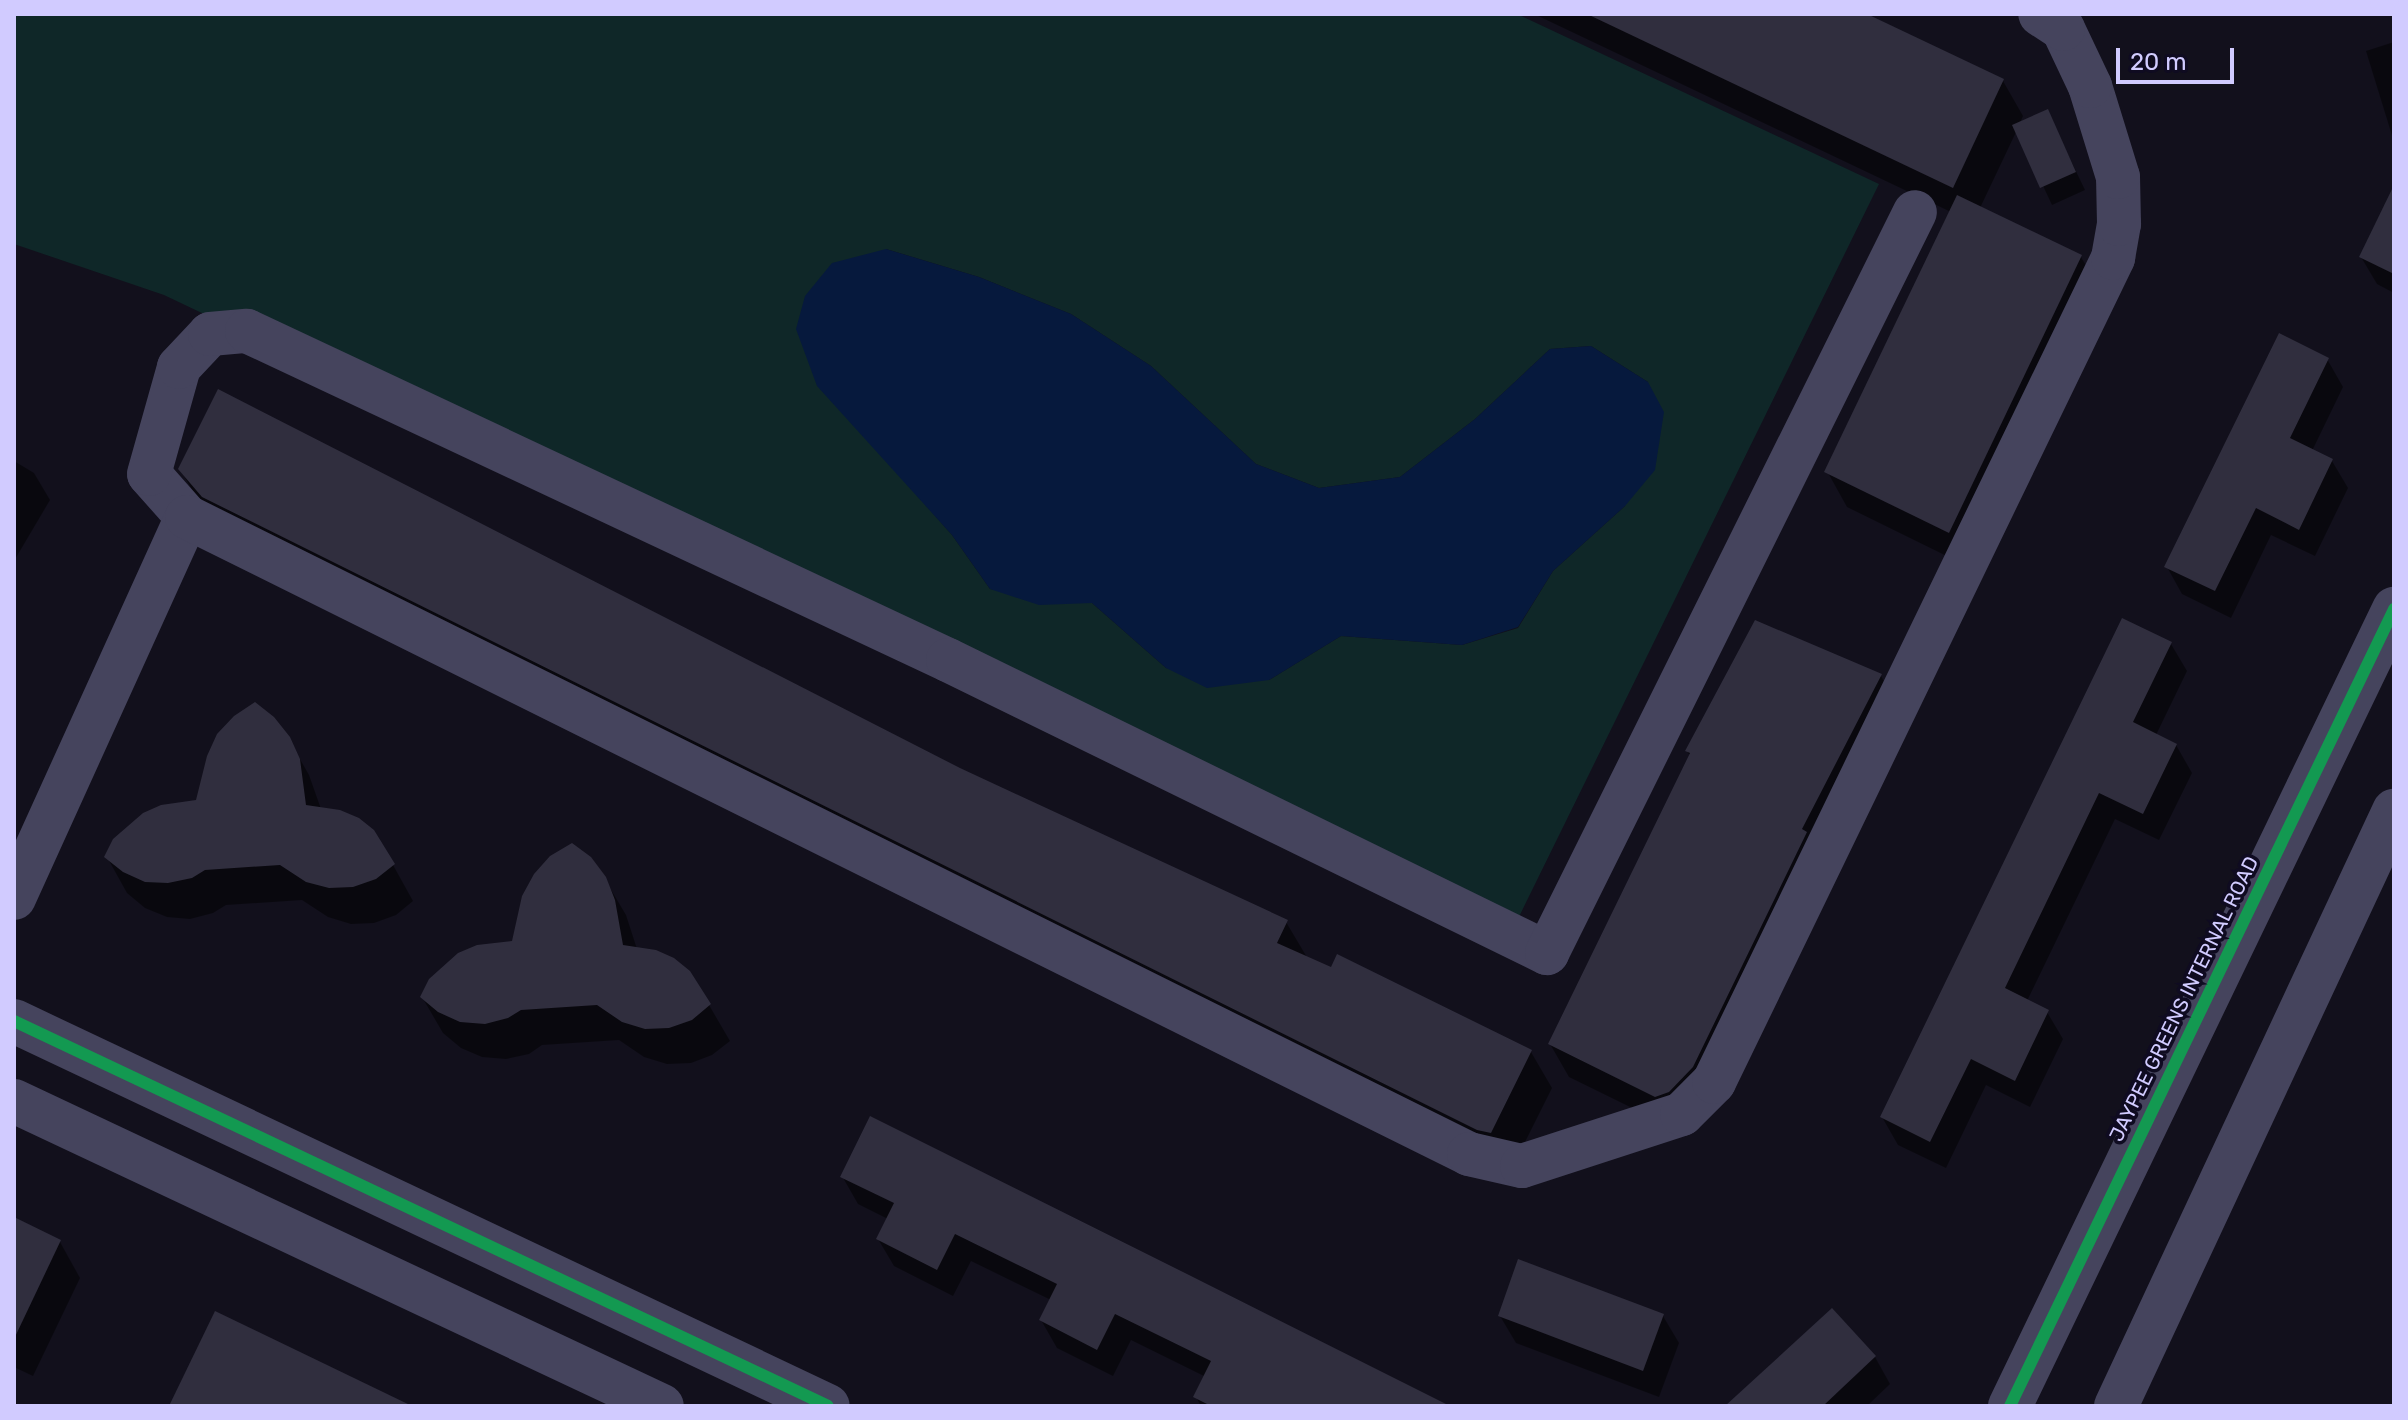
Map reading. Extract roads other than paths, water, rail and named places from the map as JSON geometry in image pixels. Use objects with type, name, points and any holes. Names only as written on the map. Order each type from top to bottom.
[{"type":"street","points":[[1915,212],[1547,953],[948,660],[247,331],[210,334],[179,367],[149,474],[187,517],[1469,1154],[1522,1166],[1682,1114],[1714,1082],[2113,258],[2119,224],[2118,177],[2090,86],[2063,29],[2040,14]]},
{"type":"street","points":[[14,898],[187,517]]},
{"type":"street","name":"JAYPEE GREENS INTERNAL ROAD","points":[[2010,1406],[2394,609]]},
{"type":"street","points":[[2116,1406],[2394,811]]},
{"type":"street","points":[[14,1021],[828,1406]]},
{"type":"street","points":[[14,1101],[662,1406]]},
{"type":"water","points":[[886,249],[979,277],[1071,314],[1151,366],[1256,464],[1319,488],[1400,477],[1475,419],[1550,349],[1591,346],[1648,382],[1664,412],[1655,470],[1625,506],[1553,571],[1518,627],[1462,645],[1341,636],[1269,680],[1207,688],[1166,668],[1092,603],[1039,605],[990,589],[952,535],[817,386],[796,329],[805,296],[832,263]]}]
